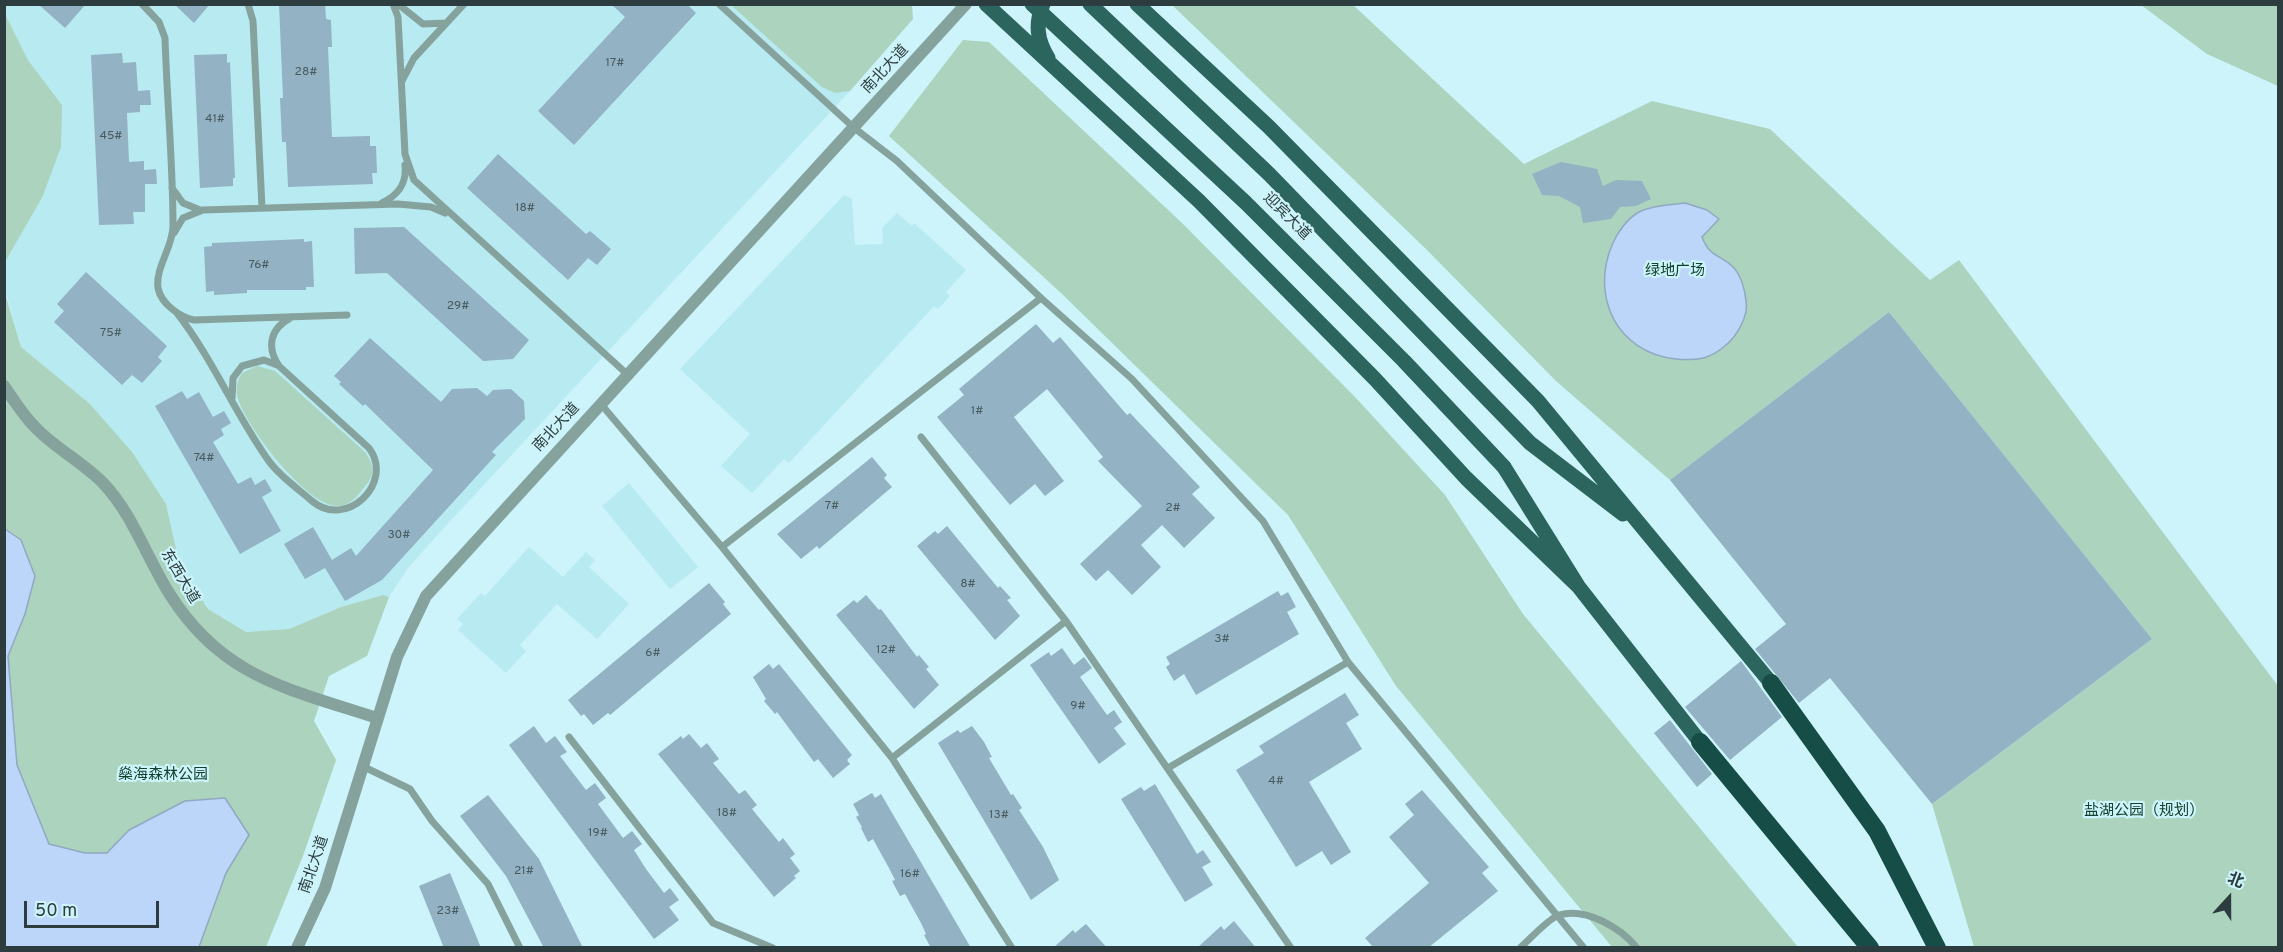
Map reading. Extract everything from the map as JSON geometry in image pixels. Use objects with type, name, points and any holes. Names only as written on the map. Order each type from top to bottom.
[{"type":"highway","points":[[1771,683],[1877,831],[1937,948]]},
{"type":"highway","points":[[1700,742],[1870,948]]},
{"type":"main road","points":[[986,4],[1198,201],[1375,379],[1466,478],[1578,586],[1700,742]]},
{"type":"main road","name":"迎宾大道","points":[[1032,4],[1246,203],[1404,361],[1503,467],[1578,586]]},
{"type":"main road","points":[[1043,4],[1038,16],[1037,33],[1042,48],[1053,67]]},
{"type":"main road","name":"迎宾大道","points":[[1090,4],[1269,174],[1530,443],[1646,531]]},
{"type":"main road","points":[[1137,4],[1269,127],[1538,401],[1771,683]]},
{"type":"street","name":"南北大道","points":[[297,948],[325,888],[397,657],[426,596],[966,4]]},
{"type":"street","name":"东西大道","points":[[4,386],[34,427],[105,485],[129,520],[169,593],[199,635],[229,661],[268,682],[377,718]]},
{"type":"lane","points":[[142,4],[159,22],[165,38],[173,235]]},
{"type":"lane","points":[[249,4],[253,21],[262,208]]},
{"type":"lane","points":[[379,204],[393,198],[400,190],[406,172],[398,17],[395,4]]},
{"type":"lane","points":[[395,4],[423,24],[446,23]]},
{"type":"lane","points":[[401,86],[414,58],[464,4]]},
{"type":"lane","points":[[719,4],[854,127],[897,160],[1041,298],[1132,379],[1263,521],[1348,662],[1584,948]]},
{"type":"lane","points":[[405,154],[414,180],[455,220],[627,374]]},
{"type":"lane","points":[[171,186],[183,203],[202,210],[414,204],[431,207],[455,220]]},
{"type":"lane","points":[[202,210],[183,218],[173,235],[159,277],[158,288],[166,303],[177,313],[272,465],[315,503],[329,511],[338,511],[356,504],[376,480],[378,472],[375,456],[279,366],[273,357],[272,338],[276,328],[292,317]]},
{"type":"lane","points":[[722,547],[1041,298]]},
{"type":"lane","points":[[177,313],[194,320],[347,315]]},
{"type":"lane","points":[[232,400],[233,378],[242,366],[264,360],[279,366]]},
{"type":"lane","points":[[600,403],[722,547],[892,758],[1012,948]]},
{"type":"lane","points":[[921,437],[1066,621],[1291,948]]},
{"type":"lane","points":[[892,758],[1066,621]]},
{"type":"lane","points":[[1168,768],[1348,662]]},
{"type":"lane","points":[[569,737],[713,923],[773,948]]},
{"type":"lane","points":[[362,766],[410,789],[432,820],[488,884],[520,948]]},
{"type":"lane","points":[[1520,948],[1558,915],[1598,918],[1629,938],[1637,948]]},
{"type":"shaded area","points":[[5,4],[755,5],[850,91],[441,531],[408,568],[389,597],[383,595],[341,607],[289,629],[246,632],[208,609],[180,567],[166,504],[89,403],[21,347],[5,290],[5,262],[42,198],[62,105],[28,60],[5,14]]},
{"type":"shaded area","points":[[844,195],[852,199],[855,245],[883,244],[882,228],[897,213],[912,226],[914,223],[966,270],[946,292],[950,296],[938,309],[934,306],[789,463],[784,459],[752,493],[721,466],[750,434],[680,369]]},
{"type":"shaded area","points":[[1685,203],[1707,210],[1719,219],[1702,237],[1708,249],[1733,267],[1738,274],[1744,288],[1746,307],[1741,325],[1730,341],[1709,356],[1691,360],[1656,355],[1638,346],[1624,334],[1614,320],[1607,303],[1605,284],[1606,265],[1612,245],[1627,221],[1646,209]]},
{"type":"shaded area","points":[[629,483],[698,567],[670,589],[602,506]]},
{"type":"shaded area","points":[[5,529],[21,540],[35,576],[25,614],[8,656],[17,765],[49,844],[85,853],[107,853],[129,830],[185,801],[225,798],[249,835],[226,873],[199,947],[5,947]]},
{"type":"shaded area","points":[[529,547],[563,577],[586,552],[595,560],[589,567],[629,604],[597,639],[557,604],[520,645],[526,651],[506,673],[458,630],[463,624],[457,619],[481,593],[485,596]]},
{"type":"green space","points":[[731,5],[912,5],[913,19],[850,91],[835,93],[822,87]]},
{"type":"green space","points":[[1172,5],[1353,5],[1524,164],[1652,101],[1770,129],[1930,280],[1959,260],[2278,686],[2278,947],[1974,947],[1932,804],[2152,639],[1889,312],[1670,480],[1556,381],[1426,249]]},
{"type":"green space","points":[[2141,5],[2278,5],[2278,86],[2207,54]]},
{"type":"green space","points":[[5,14],[28,60],[62,105],[61,147],[42,198],[5,262]]},
{"type":"green space","points":[[963,40],[989,42],[1182,223],[1356,398],[1445,495],[1523,614],[1798,947],[1612,947],[1396,686],[1288,515],[1061,293],[889,136]]},
{"type":"green space","name":"燊海森林公园","points":[[4,290],[21,347],[89,403],[132,452],[166,504],[180,567],[208,609],[246,632],[289,629],[341,607],[383,595],[389,597],[367,656],[329,676],[314,721],[336,760],[303,856],[266,947],[5,947]]},
{"type":"green space","points":[[257,366],[275,371],[365,452],[371,464],[371,477],[351,502],[338,506],[325,503],[311,494],[280,463],[253,428],[238,399],[237,388],[242,373]]},
{"type":"building","points":[[38,4],[86,4],[65,28]]},
{"type":"building","points":[[174,4],[210,4],[194,23]]},
{"type":"building","points":[[279,4],[325,4],[326,19],[331,20],[332,47],[328,47],[332,137],[370,136],[370,146],[376,146],[377,173],[372,173],[373,184],[288,187],[286,142],[282,142],[280,98],[283,98]]},
{"type":"building","points":[[611,4],[687,4],[696,13],[574,145],[538,111],[625,17]]},
{"type":"building","points":[[122,53],[123,63],[136,62],[138,91],[150,90],[151,105],[140,105],[140,112],[127,113],[129,162],[144,161],[144,170],[156,169],[157,184],[145,184],[145,212],[133,212],[134,224],[99,225],[91,55]]},
{"type":"building","points":[[227,54],[227,63],[230,62],[235,178],[233,178],[233,186],[200,188],[194,55]]},
{"type":"building","points":[[498,154],[586,234],[590,231],[611,249],[597,265],[588,258],[568,280],[467,188]]},
{"type":"building","points":[[1561,162],[1597,169],[1603,186],[1616,180],[1642,181],[1651,199],[1636,206],[1620,207],[1611,219],[1583,223],[1580,207],[1559,196],[1542,195],[1532,174]]},
{"type":"building","points":[[404,227],[529,340],[513,359],[483,361],[387,273],[355,274],[354,228]]},
{"type":"building","points":[[304,239],[304,242],[312,241],[314,287],[306,287],[306,290],[247,290],[247,293],[214,295],[214,291],[206,292],[204,247],[212,246],[212,243]]},
{"type":"building","points":[[86,272],[167,346],[158,357],[162,361],[142,383],[132,375],[122,385],[54,322],[64,311],[57,304]]},
{"type":"building","points":[[1889,312],[2152,639],[1932,804],[1830,678],[1799,703],[1755,649],[1786,624],[1670,480]]},
{"type":"building","points":[[1036,324],[1053,343],[1060,337],[1127,415],[1130,413],[1200,487],[1192,494],[1215,518],[1184,548],[1162,525],[1141,545],[1161,567],[1132,595],[1108,570],[1096,581],[1080,564],[1142,506],[1098,461],[1103,457],[1047,389],[1014,417],[1064,481],[1045,496],[1035,484],[1010,505],[937,417],[964,395],[959,389]]},
{"type":"building","points":[[370,338],[441,402],[452,389],[477,388],[487,396],[493,390],[511,389],[524,401],[525,419],[492,452],[496,455],[382,580],[345,601],[325,568],[305,579],[284,544],[313,527],[332,560],[351,548],[356,556],[433,470],[365,404],[363,406],[339,384],[341,382],[334,376]]},
{"type":"building","points":[[182,391],[187,399],[199,392],[213,417],[224,411],[231,423],[221,429],[224,435],[213,442],[238,484],[251,477],[255,485],[265,479],[272,491],[262,497],[281,531],[240,554],[155,406]]},
{"type":"building","points":[[872,457],[887,475],[884,478],[892,487],[819,549],[817,546],[801,559],[777,534]]},
{"type":"building","points":[[947,526],[998,588],[1000,586],[1011,598],[1007,600],[1020,616],[995,640],[917,546],[935,531],[938,534]]},
{"type":"building","points":[[709,583],[725,602],[723,604],[731,614],[610,715],[608,713],[593,725],[584,714],[581,716],[568,700]]},
{"type":"building","points":[[1278,591],[1281,596],[1288,592],[1296,607],[1287,612],[1299,634],[1196,695],[1184,674],[1174,681],[1166,667],[1170,664],[1166,657]]},
{"type":"building","points":[[866,595],[879,610],[881,609],[917,657],[919,655],[929,667],[926,669],[939,685],[914,709],[836,615],[854,600],[857,603]]},
{"type":"building","points":[[1062,648],[1074,665],[1084,657],[1092,668],[1080,677],[1107,715],[1114,710],[1122,722],[1114,728],[1126,744],[1099,764],[1030,665],[1049,652],[1051,656]]},
{"type":"building","points":[[1741,661],[1782,717],[1730,760],[1685,707]]},
{"type":"building","points":[[769,664],[773,669],[779,664],[852,755],[847,760],[850,764],[833,778],[818,759],[814,762],[777,712],[775,714],[764,701],[766,699],[753,677]]},
{"type":"building","points":[[1345,693],[1359,715],[1346,723],[1362,749],[1309,782],[1351,852],[1331,865],[1322,851],[1296,867],[1236,770],[1264,753],[1259,746]]},
{"type":"building","points":[[1670,720],[1712,774],[1697,787],[1654,733]]},
{"type":"building","points":[[534,726],[546,743],[555,736],[567,752],[560,756],[586,790],[595,783],[606,798],[598,804],[623,838],[632,831],[642,844],[634,850],[646,869],[664,893],[670,888],[679,900],[669,907],[679,920],[654,939],[509,745]]},
{"type":"building","points":[[972,726],[984,742],[992,757],[989,758],[1011,795],[1013,794],[1022,808],[1019,810],[1043,847],[1059,880],[1031,900],[938,743],[958,730],[960,733]]},
{"type":"building","points":[[689,734],[701,748],[707,743],[719,759],[713,763],[739,794],[745,790],[757,805],[752,809],[779,842],[783,838],[795,854],[790,858],[800,871],[794,876],[796,878],[774,897],[658,754],[681,736],[683,739]]},
{"type":"building","points":[[1155,784],[1197,854],[1203,850],[1211,862],[1202,867],[1213,885],[1185,902],[1121,799],[1141,787],[1144,791]]},
{"type":"building","points":[[1422,790],[1489,867],[1482,873],[1498,891],[1428,948],[1374,948],[1365,938],[1429,883],[1389,837],[1414,815],[1405,804]]},
{"type":"building","points":[[872,793],[875,798],[881,794],[971,948],[931,948],[921,923],[905,894],[900,896],[892,881],[895,880],[873,839],[868,842],[856,817],[859,815],[853,804]]},
{"type":"building","points":[[488,795],[539,859],[583,948],[544,948],[506,876],[460,816]]},
{"type":"building","points":[[450,873],[481,948],[444,948],[419,886]]},
{"type":"building","points":[[1234,921],[1256,948],[1197,948],[1221,926],[1224,930]]},
{"type":"building","points":[[1086,924],[1107,948],[1053,948],[1073,930],[1075,933]]},
{"type":"park label","name":"绿地广场","points":[[1675,272]]},
{"type":"park label","name":"盐湖公园（规划）","points":[[2144,812]]}]
